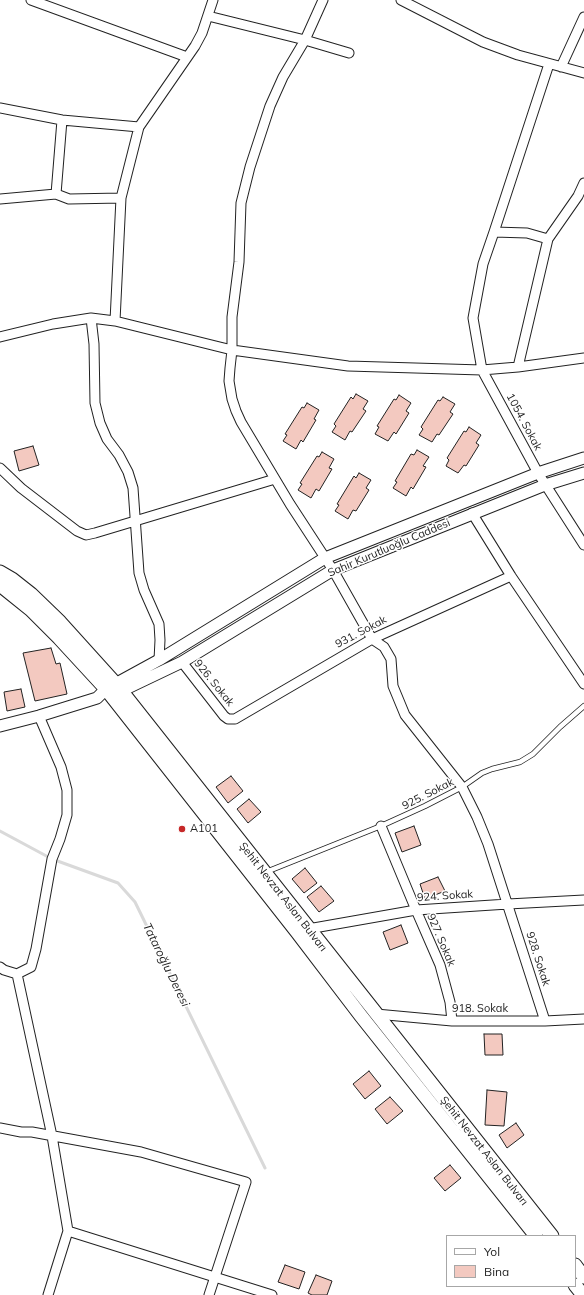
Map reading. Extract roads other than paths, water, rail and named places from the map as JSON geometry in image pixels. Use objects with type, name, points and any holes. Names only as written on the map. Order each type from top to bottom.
[{"type":"main road","name":"Şehit Nevzat Aslan Bulvarı","points":[[0,572],[12,579],[31,594],[60,622],[110,692],[535,1235]]},
{"type":"main road","name":"Şehit Nevzat Aslan Bulvarı","points":[[0,585],[31,610],[110,692],[264,873],[551,1235]]},
{"type":"main road","points":[[576,1266],[584,1277]]},
{"type":"main road","points":[[576,1286],[583,1295]]},
{"type":"street","points":[[31,0],[187,57]]},
{"type":"street","points":[[115,321],[121,198],[139,127],[196,46],[202,34],[213,0]]},
{"type":"street","name":"928. Sokak","points":[[323,0],[305,40],[283,77],[270,106],[250,167],[241,203],[239,262],[232,317],[232,350],[229,381],[236,411],[241,422],[275,479],[333,570],[372,639],[384,648],[391,659],[393,686],[405,715],[462,787],[477,817],[488,844],[545,1021]]},
{"type":"street","points":[[401,0],[483,42],[518,55],[584,73]]},
{"type":"street","points":[[208,16],[305,40],[349,53]]},
{"type":"street","points":[[561,67],[584,17]]},
{"type":"street","name":"1054. Sokak","points":[[549,64],[483,264],[474,318],[482,370],[538,473],[584,545]]},
{"type":"street","points":[[0,108],[62,120],[139,127]]},
{"type":"street","points":[[56,194],[62,120]]},
{"type":"street","points":[[518,367],[548,238],[578,196],[584,183]]},
{"type":"street","points":[[0,199],[56,194],[69,199],[121,198]]},
{"type":"street","points":[[494,232],[528,233],[548,238]]},
{"type":"street","points":[[91,318],[94,344],[96,404],[100,423],[107,440],[119,455],[128,472],[133,488],[139,573],[144,590],[159,624],[159,660]]},
{"type":"street","points":[[0,337],[53,324],[91,318],[115,321],[232,350],[348,366],[482,370],[518,367],[584,358]]},
{"type":"street","name":"Sahir Kurutluoğlu Caddesi","points":[[110,692],[159,660],[325,558],[538,473],[584,458]]},
{"type":"street","points":[[0,468],[21,488],[77,530],[86,535],[275,479]]},
{"type":"street","name":"Sahir Kurutluoğlu Caddesi","points":[[110,692],[182,662],[333,570],[472,513],[545,485],[584,473]]},
{"type":"street","points":[[472,513],[511,576],[584,684]]},
{"type":"street","name":"931. Sokak","points":[[228,719],[238,717],[372,639],[511,576]]},
{"type":"street","name":"926. Sokak","points":[[182,662],[224,716],[228,719]]},
{"type":"street","points":[[0,726],[39,716],[110,692]]},
{"type":"street","points":[[0,967],[4,970],[17,974],[31,967],[36,949],[52,859],[67,815],[67,790],[61,767],[39,716]]},
{"type":"street","name":"927. Sokak","points":[[381,826],[440,965],[449,996],[452,1021]]},
{"type":"street","name":"924. Sokak","points":[[308,929],[416,910],[584,900]]},
{"type":"street","points":[[17,974],[52,1136],[68,1231],[48,1295]]},
{"type":"street","name":"918. Sokak","points":[[376,1014],[452,1021],[545,1021],[584,1019]]},
{"type":"street","points":[[0,1128],[21,1132],[32,1132],[141,1152],[246,1182],[209,1295]]},
{"type":"street","points":[[68,1231],[272,1295]]},
{"type":"lane","name":"925. Sokak","points":[[264,873],[381,826],[425,806],[462,787],[482,773],[520,762],[533,754],[584,706]]},
{"type":"waterway","name":"Tataroğlu Deresi","points":[[0,831],[52,859],[118,883],[135,902],[265,1168]]},
{"type":"place","name":"A101","points":[[182,829]]}]
